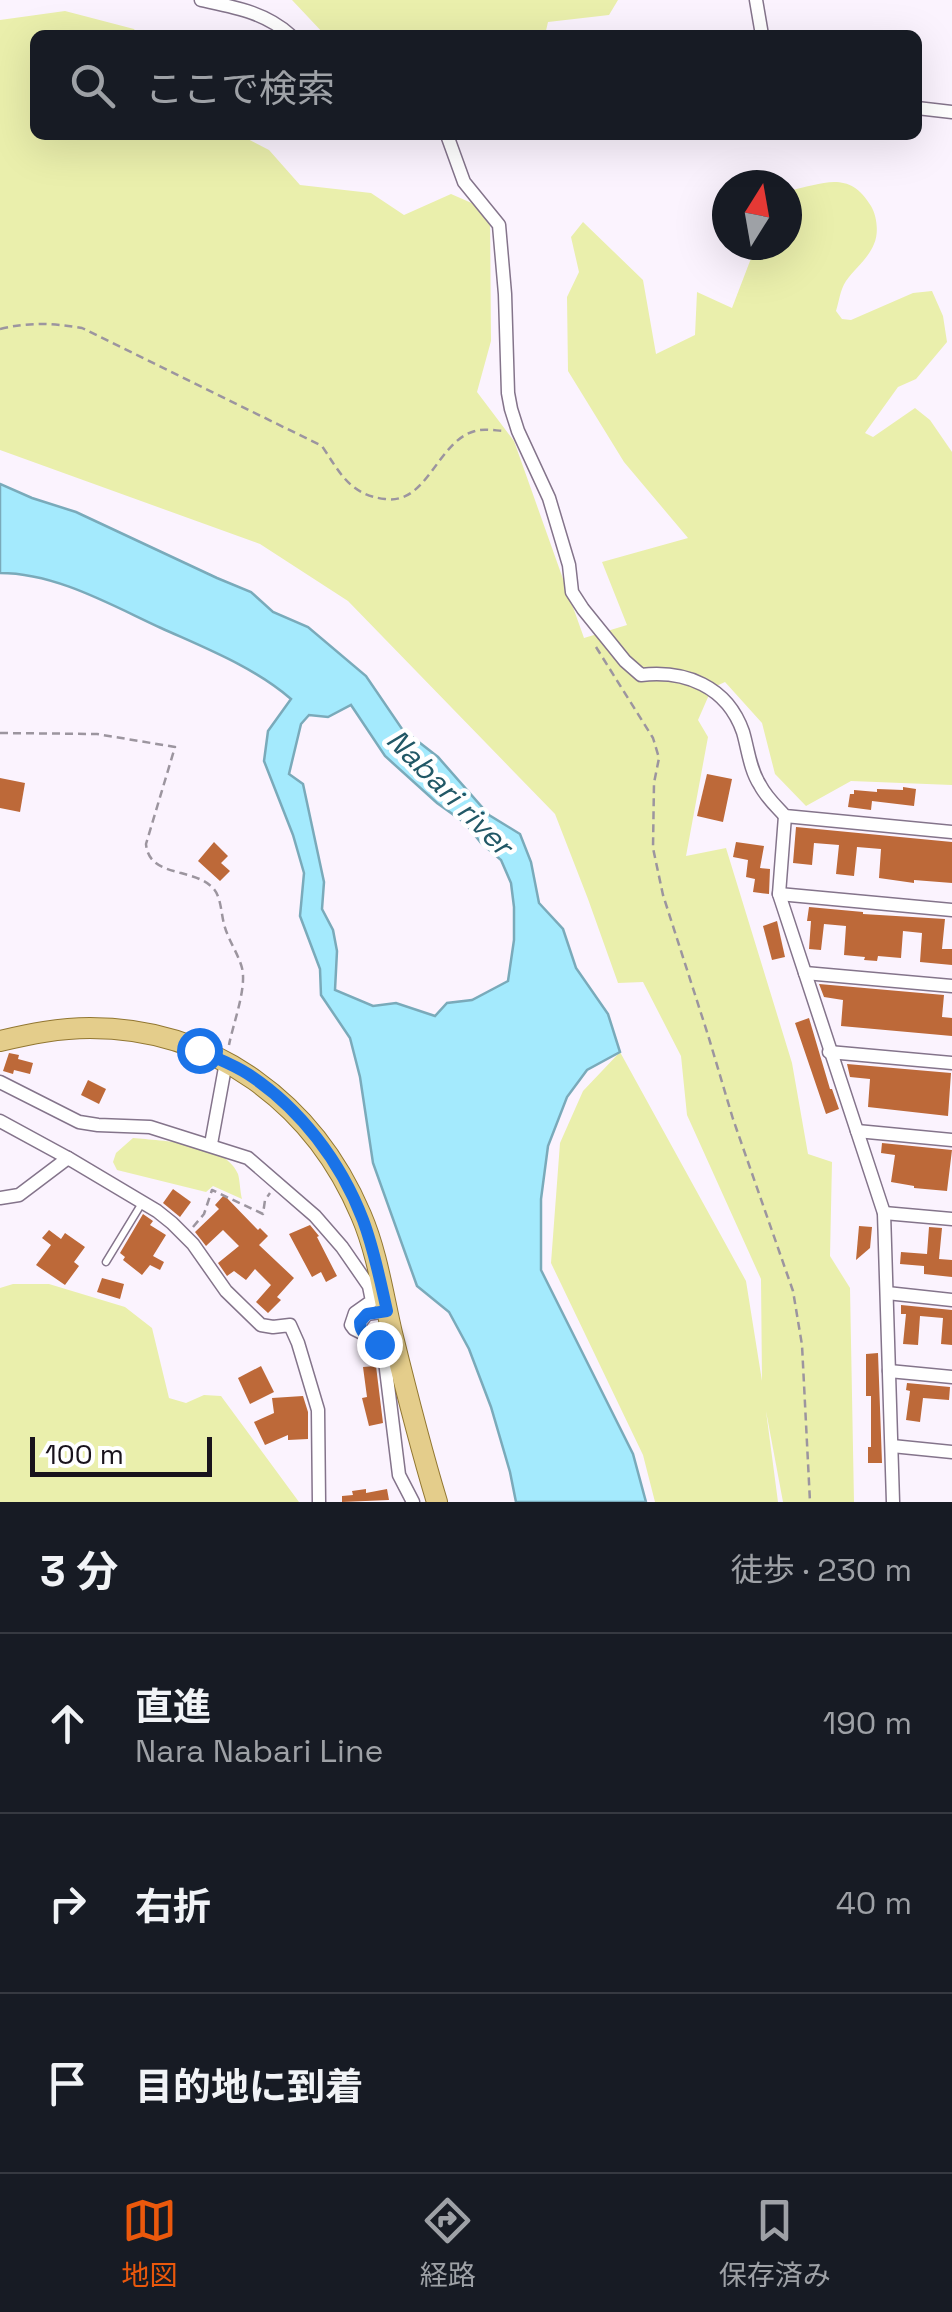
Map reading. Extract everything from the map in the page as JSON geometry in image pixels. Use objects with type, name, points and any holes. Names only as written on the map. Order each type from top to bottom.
[{"type":"main road","points":[[0,1041],[57,1029],[110,1028],[177,1042],[248,1074],[288,1107],[329,1154],[362,1218],[438,1502]]},
{"type":"street","points":[[201,0],[250,10],[284,30]]},
{"type":"street","points":[[756,0],[761,30]]},
{"type":"street","points":[[922,109],[952,112]]},
{"type":"street","points":[[449,140],[464,182],[500,225],[508,393],[518,431],[548,498],[569,565],[572,592],[583,609],[640,675],[684,676],[718,694],[740,725],[758,784],[785,816],[952,832]]},
{"type":"street","points":[[785,816],[778,894],[884,1213],[893,1502]]},
{"type":"street","points":[[778,894],[952,910]]},
{"type":"street","points":[[805,973],[952,986]]},
{"type":"street","points":[[830,1052],[952,1064]]},
{"type":"street","points":[[211,1144],[226,1062]]},
{"type":"street","points":[[0,1082],[79,1122],[150,1127],[248,1158],[315,1216],[369,1286],[372,1301],[355,1313],[351,1325],[379,1344],[384,1353],[399,1475],[413,1502]]},
{"type":"street","points":[[0,1121],[172,1223],[226,1292],[261,1325],[290,1325],[318,1410],[319,1502]]},
{"type":"street","points":[[857,1131],[952,1140]]},
{"type":"street","points":[[0,1198],[19,1195],[68,1158]]},
{"type":"street","points":[[884,1213],[952,1220]]},
{"type":"street","points":[[887,1293],[952,1300]]},
{"type":"street","points":[[362,1333],[363,1316],[387,1311]]},
{"type":"street","points":[[889,1371],[952,1376]]},
{"type":"street","points":[[892,1446],[952,1452]]},
{"type":"lane","points":[[106,1262],[142,1202]]},
{"type":"path","points":[[0,329],[25,323],[82,328],[322,446],[344,479],[363,494],[378,498],[396,501],[415,490],[456,440],[476,430],[518,431]]},
{"type":"path","points":[[590,637],[652,738],[659,758],[654,783],[652,848],[662,895],[732,1119],[793,1290],[802,1345],[810,1502]]},
{"type":"path","points":[[0,733],[97,734],[175,747],[146,844],[147,856],[154,864],[212,886],[218,896],[226,933],[243,971],[226,1062]]},
{"type":"path","points":[[185,1236],[202,1219],[212,1190],[262,1214],[267,1197],[278,1184]]},
{"type":"green space","points":[[292,0],[618,0],[609,15],[548,22],[546,30],[320,30]]},
{"type":"green space","points":[[65,11],[135,30],[30,30],[30,140],[250,140],[269,150],[300,185],[371,193],[404,215],[451,194],[490,211],[491,341],[477,392],[514,441],[584,638],[627,625],[602,562],[688,538],[624,462],[568,371],[567,297],[579,272],[571,237],[583,222],[643,280],[656,354],[695,335],[697,292],[732,308],[750,260],[802,260],[802,188],[844,183],[863,194],[876,220],[876,235],[865,259],[846,281],[836,311],[842,319],[851,320],[913,293],[932,291],[943,316],[947,342],[916,379],[898,387],[865,433],[873,437],[915,408],[930,420],[952,452],[952,785],[851,781],[806,806],[775,774],[762,723],[725,682],[712,688],[698,720],[708,737],[686,856],[726,848],[792,1063],[808,1154],[832,1162],[830,1256],[850,1288],[854,1502],[783,1502],[766,1411],[778,1502],[655,1502],[643,1455],[551,1263],[560,1143],[583,1091],[620,1052],[746,1281],[762,1381],[761,1279],[687,1115],[681,1056],[643,982],[618,983],[555,814],[348,601],[260,544],[0,450],[0,20]]},
{"type":"green space","points":[[133,1138],[192,1145],[220,1155],[238,1174],[242,1199],[213,1186],[206,1192],[117,1170],[113,1162],[116,1153]]},
{"type":"green space","points":[[49,1284],[125,1307],[152,1328],[169,1398],[186,1403],[204,1395],[221,1396],[299,1502],[0,1502],[0,1288]]},
{"type":"water","name":"Nabari river","points":[[0,484],[76,512],[251,592],[273,612],[308,627],[366,676],[402,729],[438,757],[489,815],[520,834],[531,862],[539,903],[563,929],[576,968],[608,1014],[620,1052],[587,1070],[567,1097],[548,1146],[541,1199],[541,1270],[633,1454],[646,1502],[516,1502],[491,1407],[469,1349],[449,1312],[417,1286],[373,1163],[350,1038],[321,995],[320,969],[300,916],[304,873],[264,761],[268,731],[291,699],[229,659],[103,600],[42,578],[0,573]],"holes":[[[351,705],[385,756],[465,823],[501,860],[511,883],[514,940],[508,981],[472,1000],[447,1003],[435,1016],[396,1003],[373,1006],[335,990],[337,951],[333,930],[322,909],[324,882],[303,784],[289,774],[301,724],[309,715],[328,717]]]},
{"type":"building","points":[[707,774],[732,779],[723,822],[697,816]]},
{"type":"building","points":[[0,778],[25,783],[20,812],[0,808]]},
{"type":"building","points":[[916,789],[914,806],[872,801],[871,810],[848,807],[854,790],[877,792]]},
{"type":"building","points":[[796,827],[952,842],[952,883],[879,878],[881,849],[857,847],[854,876],[836,874],[839,845],[814,843],[812,865],[793,863]]},
{"type":"building","points":[[214,842],[228,856],[221,863],[230,871],[220,881],[198,861]]},
{"type":"building","points":[[736,842],[764,846],[760,868],[770,869],[769,894],[753,892],[755,879],[746,877],[748,860],[733,857]]},
{"type":"building","points":[[809,907],[945,919],[942,949],[952,949],[952,965],[920,962],[922,933],[903,931],[901,958],[878,956],[877,961],[864,960],[865,957],[844,955],[846,926],[824,924],[821,950],[809,949]]},
{"type":"building","points":[[777,921],[785,957],[772,960],[763,926]]},
{"type":"building","points":[[819,984],[944,995],[942,1017],[952,1018],[952,1036],[841,1026],[843,1000],[824,997]]},
{"type":"building","points":[[809,1018],[839,1109],[826,1114],[795,1023]]},
{"type":"building","points":[[9,1053],[33,1063],[30,1074],[3,1071]]},
{"type":"building","points":[[847,1064],[951,1073],[948,1116],[868,1107],[870,1079],[850,1077]]},
{"type":"building","points":[[88,1080],[106,1089],[99,1104],[81,1095]]},
{"type":"building","points":[[882,1143],[952,1150],[947,1191],[891,1182],[895,1155],[881,1153]]},
{"type":"building","points":[[173,1189],[191,1202],[180,1217],[163,1203]]},
{"type":"building","points":[[224,1195],[268,1236],[259,1245],[294,1278],[268,1313],[256,1302],[271,1285],[255,1269],[246,1280],[234,1271],[227,1276],[218,1263],[239,1246],[223,1230],[206,1246],[195,1232],[219,1209],[215,1205]]},
{"type":"building","points":[[143,1214],[153,1221],[150,1225],[166,1235],[153,1256],[164,1262],[160,1270],[150,1265],[142,1275],[120,1253]]},
{"type":"building","points":[[310,1225],[337,1276],[326,1282],[321,1272],[312,1277],[289,1234]]},
{"type":"building","points":[[859,1226],[872,1227],[870,1248],[856,1260]]},
{"type":"building","points":[[929,1227],[942,1228],[939,1259],[952,1260],[952,1277],[924,1274],[924,1266],[900,1264],[901,1252],[927,1254]]},
{"type":"building","points":[[49,1230],[61,1239],[65,1233],[85,1247],[74,1262],[79,1266],[65,1285],[36,1265],[51,1245],[42,1238]]},
{"type":"building","points":[[102,1278],[124,1284],[120,1299],[97,1292]]},
{"type":"building","points":[[901,1305],[952,1310],[952,1345],[941,1344],[943,1318],[920,1316],[918,1345],[903,1344],[906,1314],[901,1314]]},
{"type":"building","points":[[878,1353],[882,1463],[868,1463],[871,1396],[866,1396],[866,1354]]},
{"type":"building","points":[[261,1366],[274,1392],[250,1404],[238,1378]]},
{"type":"building","points":[[376,1366],[383,1423],[369,1426],[362,1398],[367,1397],[363,1367]]},
{"type":"building","points":[[907,1383],[950,1387],[949,1400],[923,1398],[920,1422],[906,1420],[910,1391],[906,1390]]},
{"type":"building","points":[[303,1396],[308,1412],[308,1439],[288,1440],[288,1435],[265,1445],[254,1422],[274,1413],[272,1398]]},
{"type":"building","points":[[366,1489],[366,1493],[387,1489],[389,1500],[342,1502],[342,1496]]},
{"type":"route","points":[[199,1050],[248,1074],[266,1088],[320,1141],[339,1170],[362,1218],[387,1311],[367,1314],[360,1322],[362,1333],[379,1344]]}]
